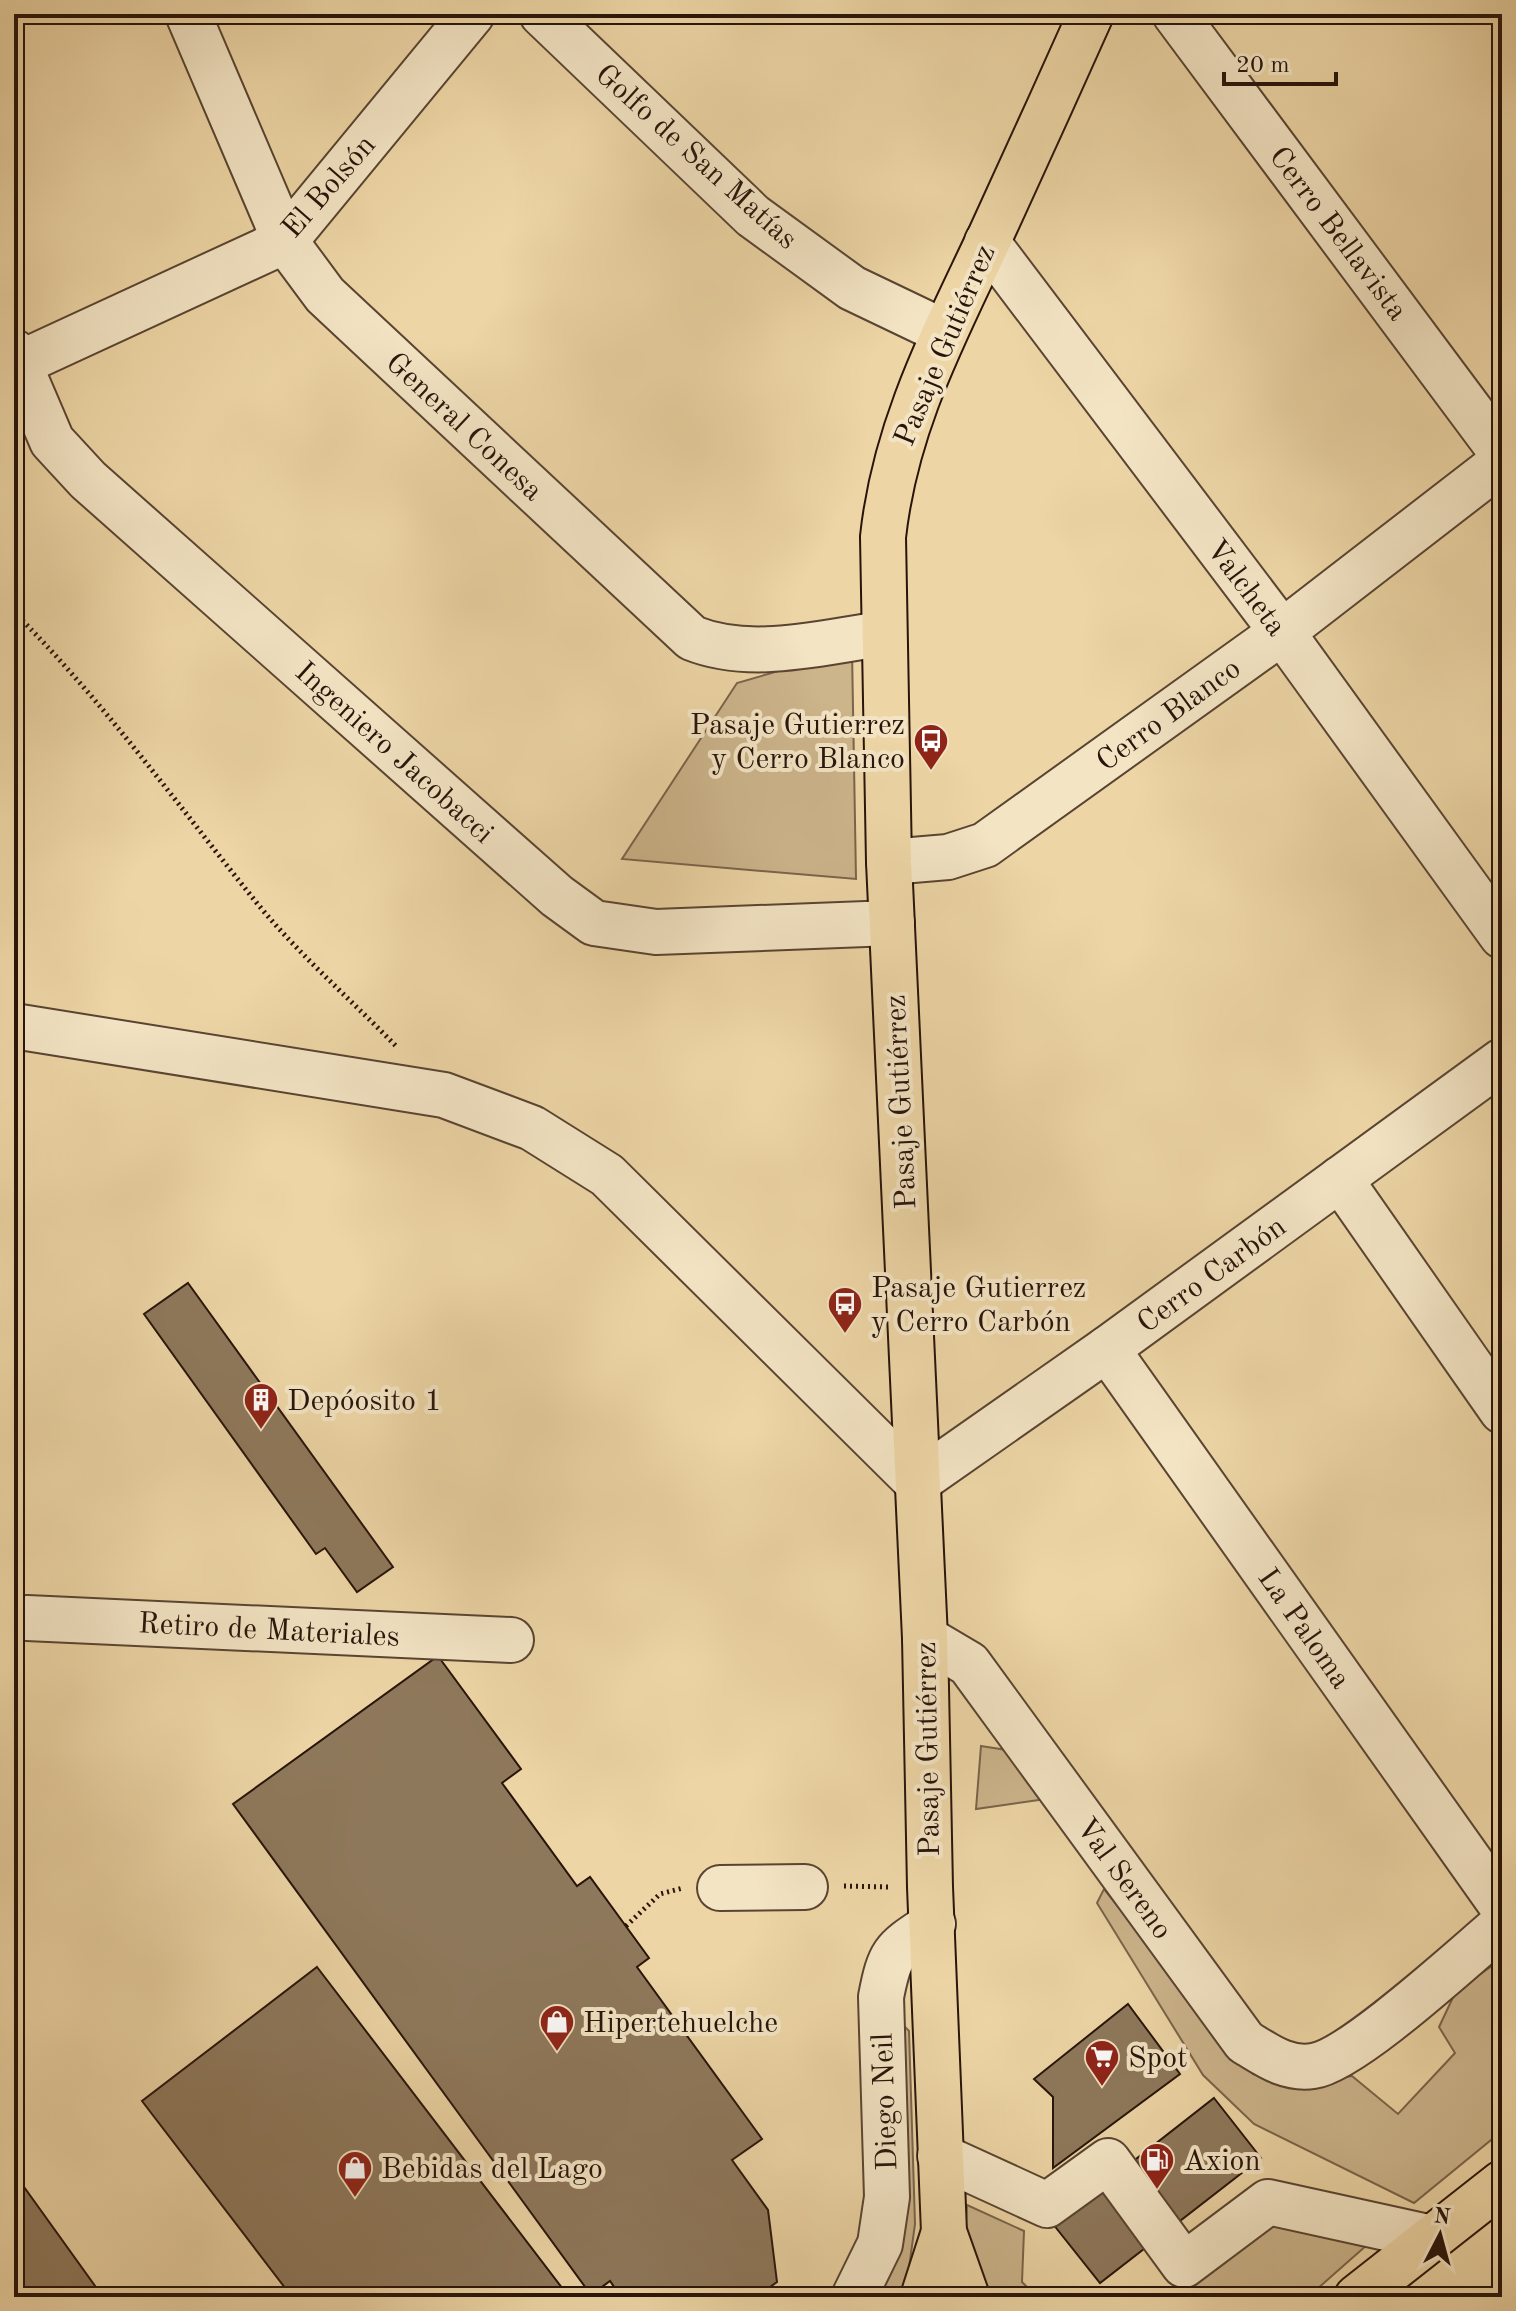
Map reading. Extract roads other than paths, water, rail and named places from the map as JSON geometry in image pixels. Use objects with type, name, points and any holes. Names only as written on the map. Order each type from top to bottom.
[{"type":"main road","name":"Pasaje Gutiérrez","points":[[967,2297],[944,2232],[940,2156],[925,1638],[889,862],[882,576],[887,496],[901,438],[944,332],[1091,14]]},
{"type":"main road","points":[[1357,2297],[1502,2183]]},
{"type":"main road","name":"Pasaje Gutiérrez","points":[[923,2297],[944,2232]]},
{"type":"street","name":"General Conesa","points":[[188,14],[285,241],[325,295],[692,638],[718,649],[745,651],[883,634]]},
{"type":"street","name":"El Bolsón","points":[[16,361],[285,241],[472,14]]},
{"type":"street","name":"Golfo de San Matías","points":[[542,14],[753,216],[852,288],[944,332]]},
{"type":"street","name":"Cerro Bellavista","points":[[1175,14],[1502,453]]},
{"type":"street","name":"Valcheta","points":[[987,242],[1282,632],[1502,936]]},
{"type":"street","name":"Ingeniero Jacobacci","points":[[16,361],[52,441],[88,480],[557,896],[594,923],[656,932],[892,923]]},
{"type":"street","name":"Cerro Blanco","points":[[889,862],[948,857],[985,845],[1282,632],[1502,462]]},
{"type":"street","points":[[14,1026],[444,1095],[532,1128],[607,1175],[917,1482]]},
{"type":"street","name":"Cerro Carbón","points":[[917,1482],[1107,1349],[1502,1061]]},
{"type":"street","points":[[1340,1179],[1502,1411]]},
{"type":"street","name":"La Paloma","points":[[1107,1349],[1502,1906]]},
{"type":"street","name":"Retiro de Materiales","points":[[27,1618],[511,1640]]},
{"type":"street","name":"Val Sereno","points":[[925,1638],[969,1664],[1245,2042],[1283,2065],[1315,2066],[1348,2052],[1502,1925]]},
{"type":"street","points":[[720,1888],[822,1887]]},
{"type":"street","name":"Diego Neil","points":[[854,2297],[880,2244],[887,2197],[881,1997],[886,1969],[895,1949],[932,1906]]},
{"type":"street","points":[[940,2156],[1047,2205],[1108,2161],[1184,2265],[1268,2202],[1432,2238]]},
{"type":"place","name":"Pasaje Gutierrez y Cerro Blanco","points":[[931,772]]},
{"type":"place","name":"Pasaje Gutierrez y Cerro Carbón","points":[[845,1335]]},
{"type":"place","name":"Depóosito 1","points":[[261,1431]]},
{"type":"place","name":"Hipertehuelche","points":[[557,2053]]},
{"type":"place","name":"Spot","points":[[1102,2088]]},
{"type":"place","name":"Axion","points":[[1157,2191]]},
{"type":"place","name":"Bebidas del Lago","points":[[355,2199]]}]
